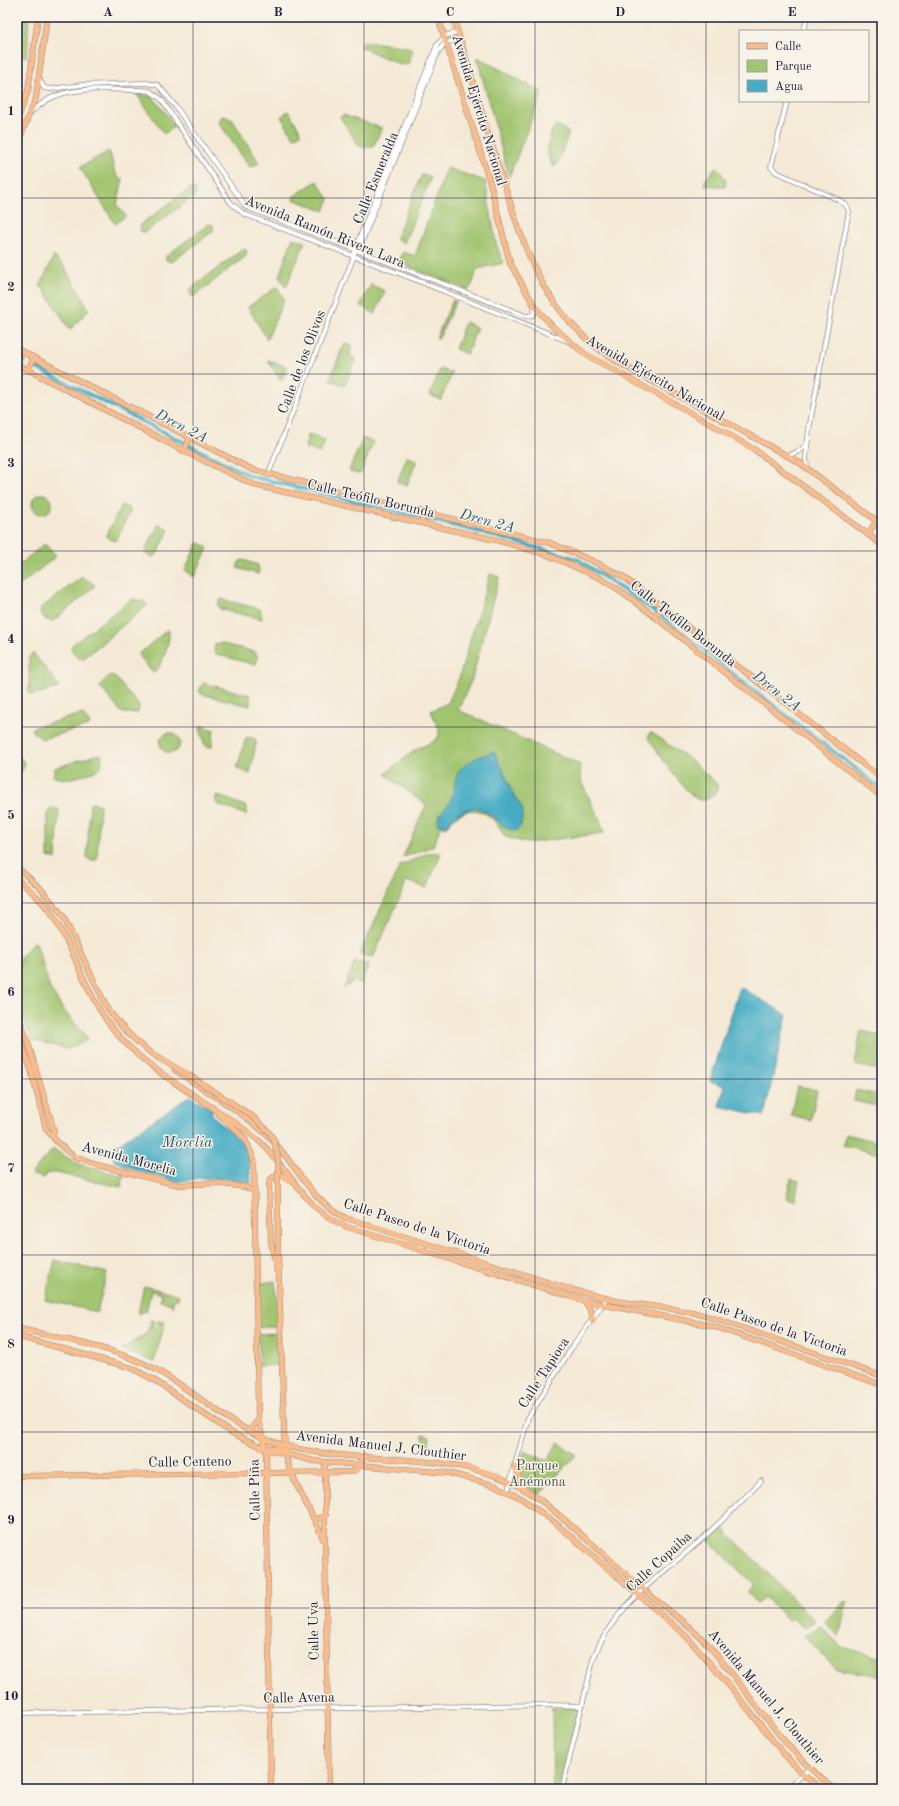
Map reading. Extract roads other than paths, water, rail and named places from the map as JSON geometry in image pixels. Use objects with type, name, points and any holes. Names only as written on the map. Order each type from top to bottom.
[{"type":"main road","points":[[17,121],[28,91],[38,17]]},
{"type":"main road","points":[[17,145],[36,98],[47,17]]},
{"type":"main road","name":"Avenida Ejército Nacional","points":[[438,17],[490,183],[510,263],[535,307],[552,326],[570,342],[600,364],[755,450],[882,546]]},
{"type":"main road","name":"Avenida Ejército Nacional","points":[[453,17],[524,245],[541,283],[563,315],[586,340],[612,359],[788,456],[807,468],[882,525]]},
{"type":"main road","name":"Calle Teófilo Borunda","points":[[17,349],[189,440],[253,470],[422,518],[561,560],[608,583],[655,615],[882,797]]},
{"type":"main road","points":[[28,370],[34,358]]},
{"type":"main road","name":"Calle Teófilo Borunda","points":[[17,364],[254,485],[540,540],[575,553],[622,576],[662,609],[882,778]]},
{"type":"main road","points":[[185,449],[189,440]]},
{"type":"main road","points":[[868,536],[876,521]]},
{"type":"main road","points":[[655,615],[662,609]]},
{"type":"main road","name":"Calle Paseo de la Victoria","points":[[17,867],[41,889],[63,916],[106,1004],[114,1018],[131,1037],[155,1056],[254,1123],[280,1149],[317,1199],[333,1212],[346,1218],[572,1290],[607,1298],[702,1314],[882,1376]]},
{"type":"main road","name":"Calle Paseo de la Victoria","points":[[17,879],[39,899],[52,915],[96,1002],[120,1038],[172,1080],[254,1136],[268,1150],[293,1183],[314,1207],[334,1222],[425,1252],[603,1306],[713,1326],[882,1385]]},
{"type":"main road","points":[[17,1013],[38,1074],[54,1131],[53,1136]]},
{"type":"main road","name":"Avenida Morelia","points":[[17,1028],[31,1070],[46,1129],[66,1151],[82,1161],[179,1185],[200,1183],[245,1187],[254,1191]]},
{"type":"main road","points":[[155,1056],[187,1074],[262,1124],[269,1132],[275,1144],[278,1158],[278,1252],[284,1450],[290,1472],[315,1520],[325,1544]]},
{"type":"main road","name":"Calle Piña","points":[[212,1106],[220,1116],[245,1139],[254,1159],[258,1420],[265,1439],[266,1449],[271,1789]]},
{"type":"main road","points":[[279,1276],[272,1253],[269,1185],[271,1179],[277,1175],[282,1175],[293,1183]]},
{"type":"main road","points":[[425,1252],[432,1249],[454,1253]]},
{"type":"main road","points":[[503,1276],[511,1276],[529,1281],[536,1278]]},
{"type":"main road","points":[[585,1301],[590,1308],[592,1321]]},
{"type":"main road","name":"Avenida Manuel J. Clouthier","points":[[17,1328],[140,1361],[170,1378],[247,1431],[284,1450],[326,1462],[449,1473],[508,1490],[534,1506],[686,1636],[802,1774],[822,1789]]},
{"type":"main road","name":"Avenida Manuel J. Clouthier","points":[[17,1336],[132,1368],[154,1380],[232,1433],[266,1449],[314,1454],[327,1453],[364,1456],[442,1464],[510,1481],[526,1490],[579,1532],[708,1644],[790,1748],[809,1769],[835,1789]]},
{"type":"main road","points":[[247,1431],[252,1428],[258,1420]]},
{"type":"main road","points":[[232,1433],[249,1438],[255,1434]]},
{"type":"main road","points":[[360,1466],[364,1456]]},
{"type":"main road","name":"Calle Uva","points":[[326,1462],[325,1544],[329,1789]]},
{"type":"main road","name":"Calle Centeno","points":[[17,1476],[290,1472],[325,1473],[354,1472],[360,1466]]},
{"type":"main road","points":[[514,1466],[526,1490]]},
{"type":"main road","points":[[315,1520],[326,1515]]},
{"type":"main road","points":[[686,1636],[692,1630]]},
{"type":"street","points":[[804,30],[807,17]]},
{"type":"street","points":[[445,36],[458,32]]},
{"type":"street","name":"Calle Esmeralda","points":[[357,250],[413,102],[437,45],[445,36]]},
{"type":"street","points":[[446,42],[459,38]]},
{"type":"street","name":"Calle Esmeralda","points":[[354,256],[438,52],[446,42]]},
{"type":"street","points":[[30,114],[53,97],[78,92],[148,91],[150,83],[77,85],[47,89],[43,86],[39,78]]},
{"type":"street","name":"Avenida Ramón Rivera Lara","points":[[150,83],[158,85],[164,90],[246,207],[526,316],[533,315],[535,307]]},
{"type":"street","points":[[77,85],[78,92]]},
{"type":"street","name":"Avenida Ramón Rivera Lara","points":[[148,91],[161,99],[231,203],[240,212],[570,342]]},
{"type":"street","points":[[787,102],[771,167],[776,172],[839,200],[846,205],[849,211],[807,444],[807,468]]},
{"type":"street","points":[[181,128],[187,124]]},
{"type":"street","name":"Calle de los Olivos","points":[[268,475],[354,256]]},
{"type":"street","points":[[788,456],[801,450],[807,444]]},
{"type":"street","name":"Calle Tapioca","points":[[508,1490],[528,1418],[571,1349],[603,1306],[607,1298]]},
{"type":"street","name":"Calle Copaiba","points":[[562,1789],[598,1647],[608,1630],[643,1589],[710,1532],[761,1481]]},
{"type":"street","name":"Calle Avena","points":[[17,1712],[549,1705],[582,1706]]},
{"type":"street","points":[[787,1789],[809,1769]]},
{"type":"water","points":[[493,752],[495,753],[513,794],[523,811],[521,825],[516,831],[511,830],[486,812],[474,807],[457,814],[445,826],[437,824],[440,815],[447,806],[454,792],[459,771],[472,760]]},
{"type":"water","points":[[740,987],[787,1015],[764,1116],[719,1106],[725,1086],[710,1081]]},
{"type":"water","name":"Morelia","points":[[190,1096],[212,1109],[212,1115],[245,1145],[249,1158],[251,1184],[225,1179],[201,1178],[176,1182],[164,1177],[138,1171],[114,1161],[112,1148]]},
{"type":"waterway","name":"Dren 2A","points":[[17,356],[24,361]]},
{"type":"waterway","name":"Dren 2A","points":[[37,368],[250,476],[477,531],[577,559],[659,614],[744,683],[882,789]]},
{"type":"park label","name":"Parque Anémona","points":[[537,1474]]}]
